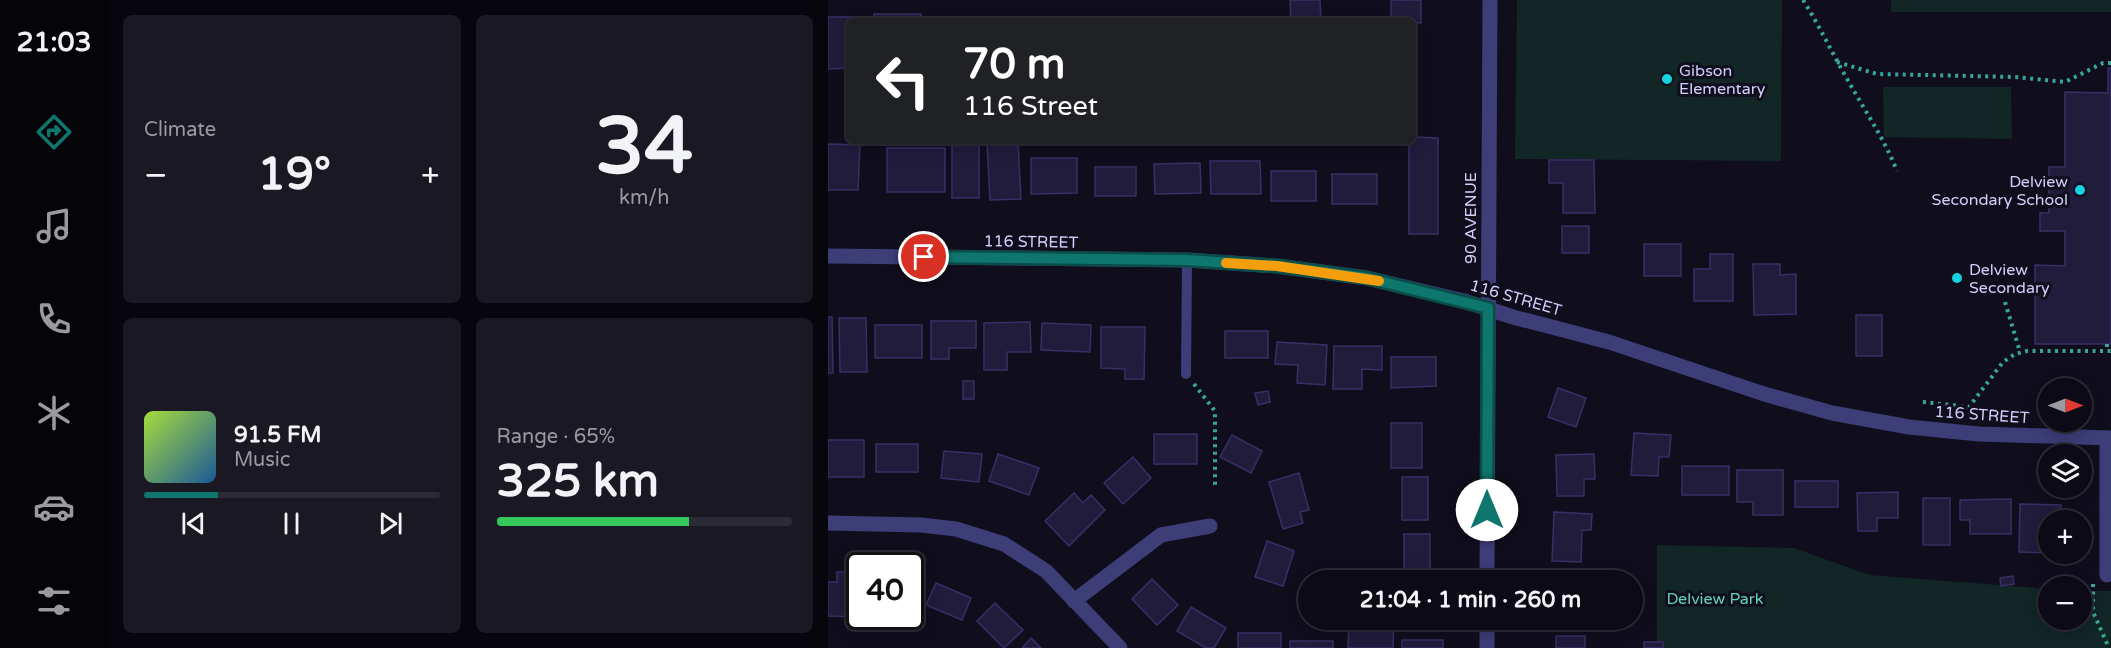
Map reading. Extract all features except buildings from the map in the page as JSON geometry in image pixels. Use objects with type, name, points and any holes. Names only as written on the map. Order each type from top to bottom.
[{"type":"street","name":"90 AVENUE","points":[[1487,570],[1490,0]]},
{"type":"street","name":"116 STREET","points":[[828,256],[1187,260],[1277,266],[1367,278],[1488,308],[1513,317],[1609,342],[1764,394],[1832,413],[1910,427],[1979,434],[2109,438]]},
{"type":"street","points":[[2107,574],[2109,438]]},
{"type":"street","points":[[828,523],[921,525],[956,529],[1004,544],[1046,571],[1120,648]]},
{"type":"street","points":[[1074,601],[1161,535],[1210,526]]},
{"type":"street","points":[[1487,630],[1487,648]]},
{"type":"lane","points":[[1186,374],[1187,260]]},
{"type":"path","points":[[1803,0],[1897,171]]},
{"type":"path","points":[[1837,62],[1877,74],[2015,77],[2065,82],[2103,63],[2111,63]]},
{"type":"path","points":[[2005,302],[2020,352]]},
{"type":"path","points":[[1923,402],[1969,407],[2003,362],[2020,352],[2109,351],[2107,344]]},
{"type":"path","points":[[1186,374],[1215,411],[1215,489]]},
{"type":"path","points":[[2093,584],[2093,612],[2109,648]]},
{"type":"green space","name":"Gibson Elementary","points":[[1517,0],[1782,0],[1781,161],[1515,159]]},
{"type":"green space","points":[[1891,0],[2111,0],[2111,12],[1891,12]]},
{"type":"green space","points":[[1883,87],[2011,87],[2012,139],[1884,137]]},
{"type":"green space","name":"Delview Park","points":[[1657,545],[1794,548],[1869,575],[2038,588],[2038,630],[2092,630],[2092,591],[2111,591],[2111,648],[1657,648]]},
{"type":"slow traffic","points":[[1226,263],[1277,266],[1379,281]]},
{"type":"place","name":"Gibson Elementary","points":[[1667,79]]},
{"type":"place","name":"Delview Secondary School","points":[[2080,190]]},
{"type":"place","name":"Delview Secondary","points":[[1957,278]]},
{"type":"route","points":[[924,257],[1187,260],[1277,266],[1367,278],[1488,308],[1487,510]]}]
